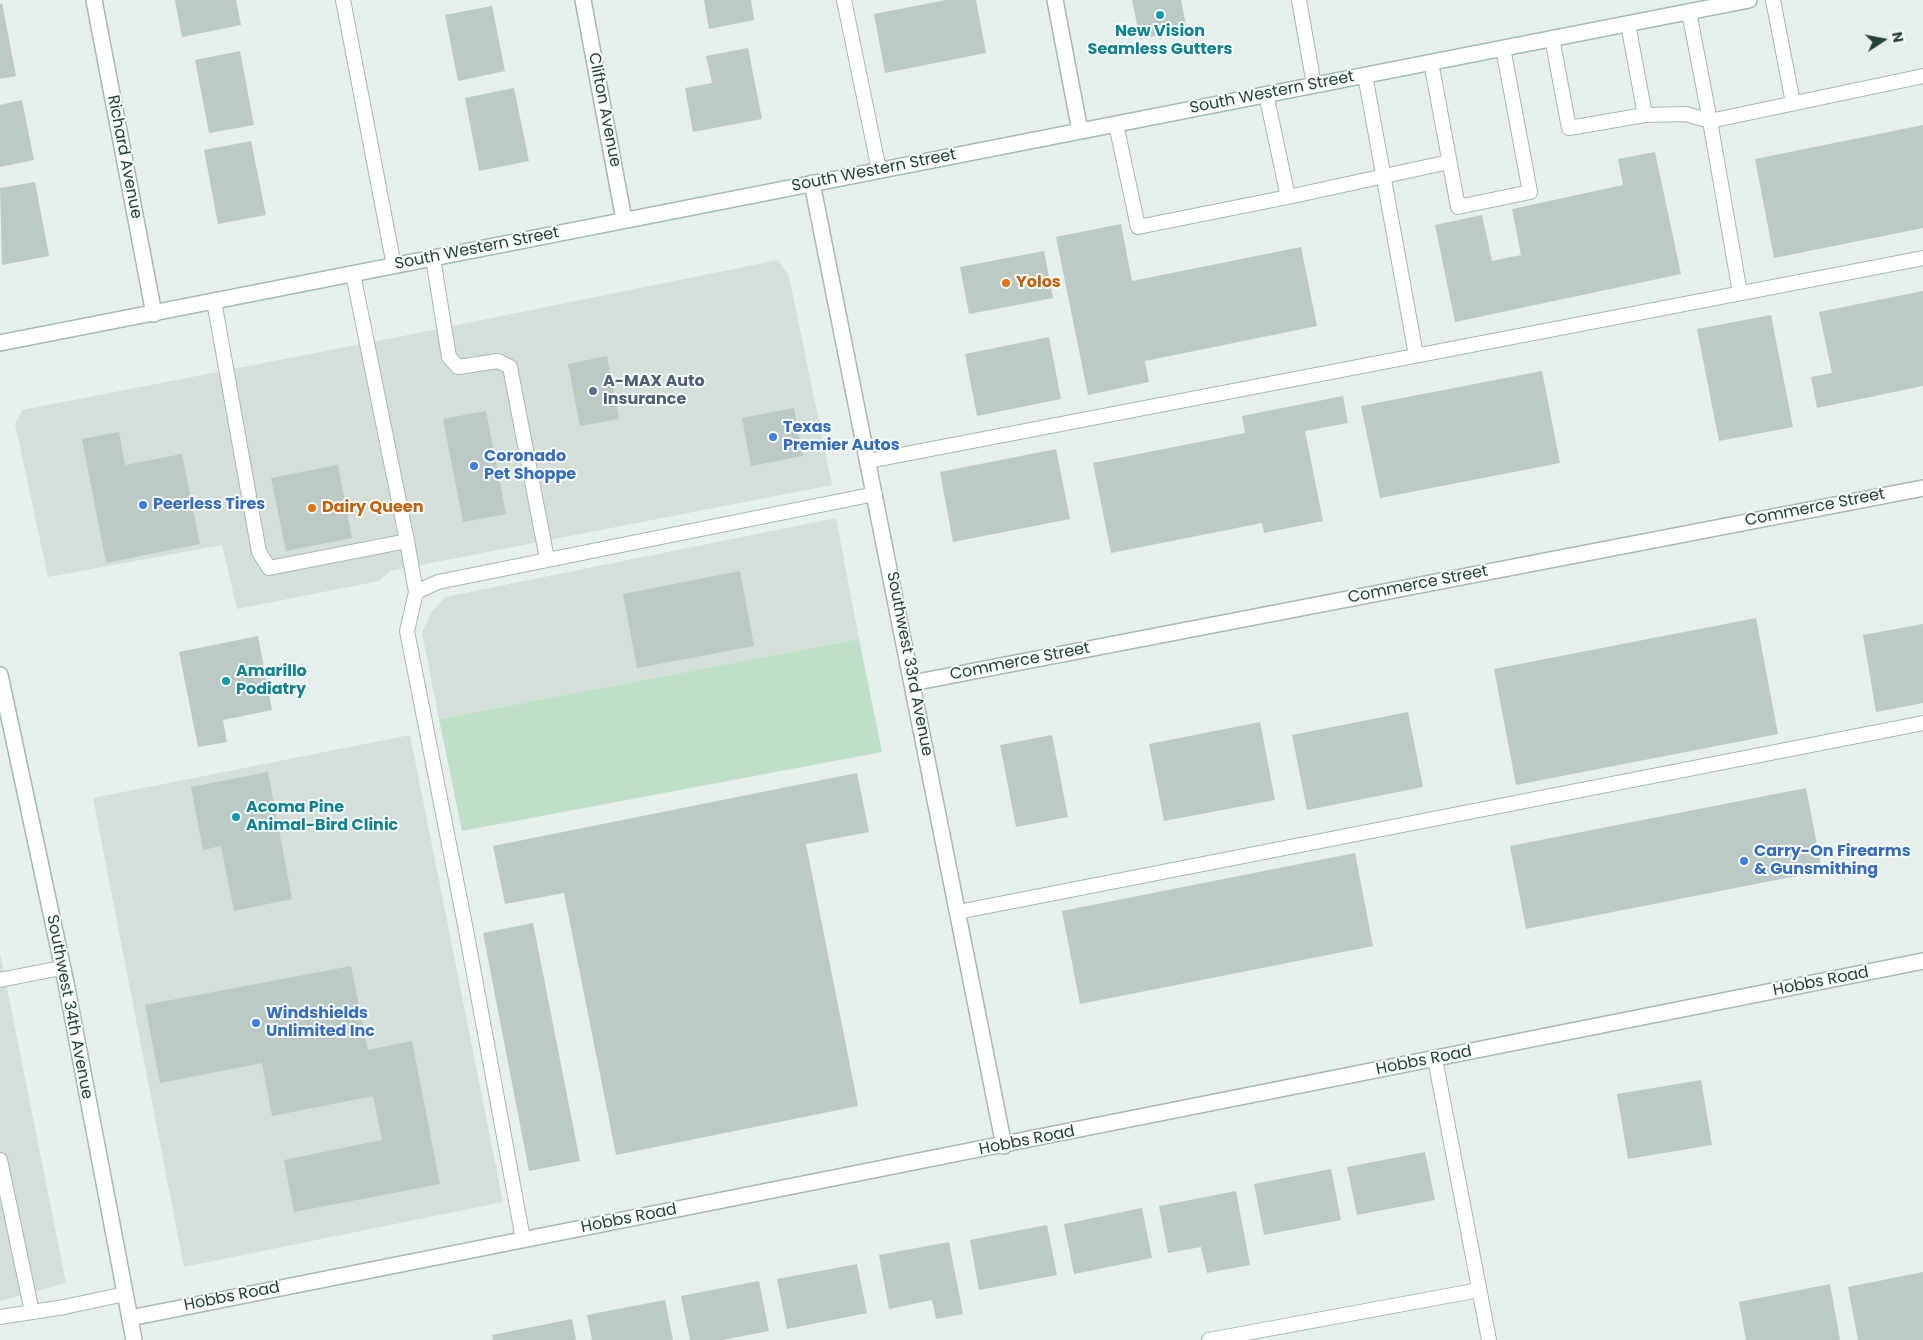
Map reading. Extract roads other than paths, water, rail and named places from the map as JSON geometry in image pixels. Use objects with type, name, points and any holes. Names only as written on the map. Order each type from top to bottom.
[{"type":"street","name":"Richard Avenue","points":[[94,0],[154,314]]},
{"type":"street","name":"Clifton Avenue","points":[[583,0],[624,220]]},
{"type":"street","points":[[1055,0],[1080,131]]},
{"type":"street","name":"South Western Street","points":[[0,343],[1749,0]]},
{"type":"street","name":"Southwest 33rd Avenue","points":[[812,183],[869,461],[1004,1146]]},
{"type":"street","name":"Commerce Street","points":[[912,683],[1923,488]]},
{"type":"street","name":"Southwest 34th Avenue","points":[[0,675],[61,968],[134,1340]]},
{"type":"street","name":"Hobbs Road","points":[[130,1318],[1004,1146],[1923,961]]},
{"type":"lane","points":[[343,0],[394,266]]},
{"type":"lane","points":[[844,0],[879,170]]},
{"type":"lane","points":[[1299,0],[1314,85]]},
{"type":"lane","points":[[1773,0],[1793,103]]},
{"type":"lane","points":[[1688,12],[1710,121],[1740,293]]},
{"type":"lane","points":[[1628,24],[1645,115]]},
{"type":"lane","points":[[1552,38],[1569,128],[1645,115],[1686,114],[1710,121],[1923,76]]},
{"type":"lane","points":[[1431,62],[1458,207],[1530,192],[1503,48]]},
{"type":"lane","points":[[1365,75],[1416,355]]},
{"type":"lane","points":[[1266,94],[1288,197]]},
{"type":"lane","points":[[1116,124],[1138,227],[1449,162]]},
{"type":"lane","points":[[432,258],[449,357],[458,367],[498,361],[510,367],[547,559]]},
{"type":"lane","points":[[869,461],[1923,258]]},
{"type":"lane","points":[[353,274],[416,592],[407,631],[524,1239]]},
{"type":"lane","points":[[214,302],[259,552],[269,568],[407,541]]},
{"type":"lane","points":[[416,592],[438,582],[875,494]]},
{"type":"lane","points":[[958,912],[1923,723]]},
{"type":"lane","points":[[0,980],[61,968]]},
{"type":"lane","points":[[1435,1059],[1489,1340]]},
{"type":"lane","points":[[0,1160],[32,1312]]},
{"type":"lane","points":[[1209,1340],[1480,1290]]},
{"type":"lane","points":[[0,1317],[125,1294]]},
{"type":"place","name":"New Vision Seamless Gutters","points":[[1160,15]]},
{"type":"place","name":"Yolos","points":[[1006,283]]},
{"type":"place","name":"A-MAX Auto Insurance","points":[[593,391]]},
{"type":"place","name":"Texas Premier Autos","points":[[773,437]]},
{"type":"place","name":"Coronado Pet Shoppe","points":[[474,466]]},
{"type":"place","name":"Peerless Tires","points":[[143,505]]},
{"type":"place","name":"Dairy Queen","points":[[312,508]]},
{"type":"place","name":"Amarillo Podiatry","points":[[226,681]]},
{"type":"place","name":"Acoma Pine Animal-Bird Clinic","points":[[236,817]]},
{"type":"place","name":"Carry-On Firearms & Gunsmithing","points":[[1744,861]]},
{"type":"place","name":"Windshields Unlimited Inc","points":[[256,1023]]}]
